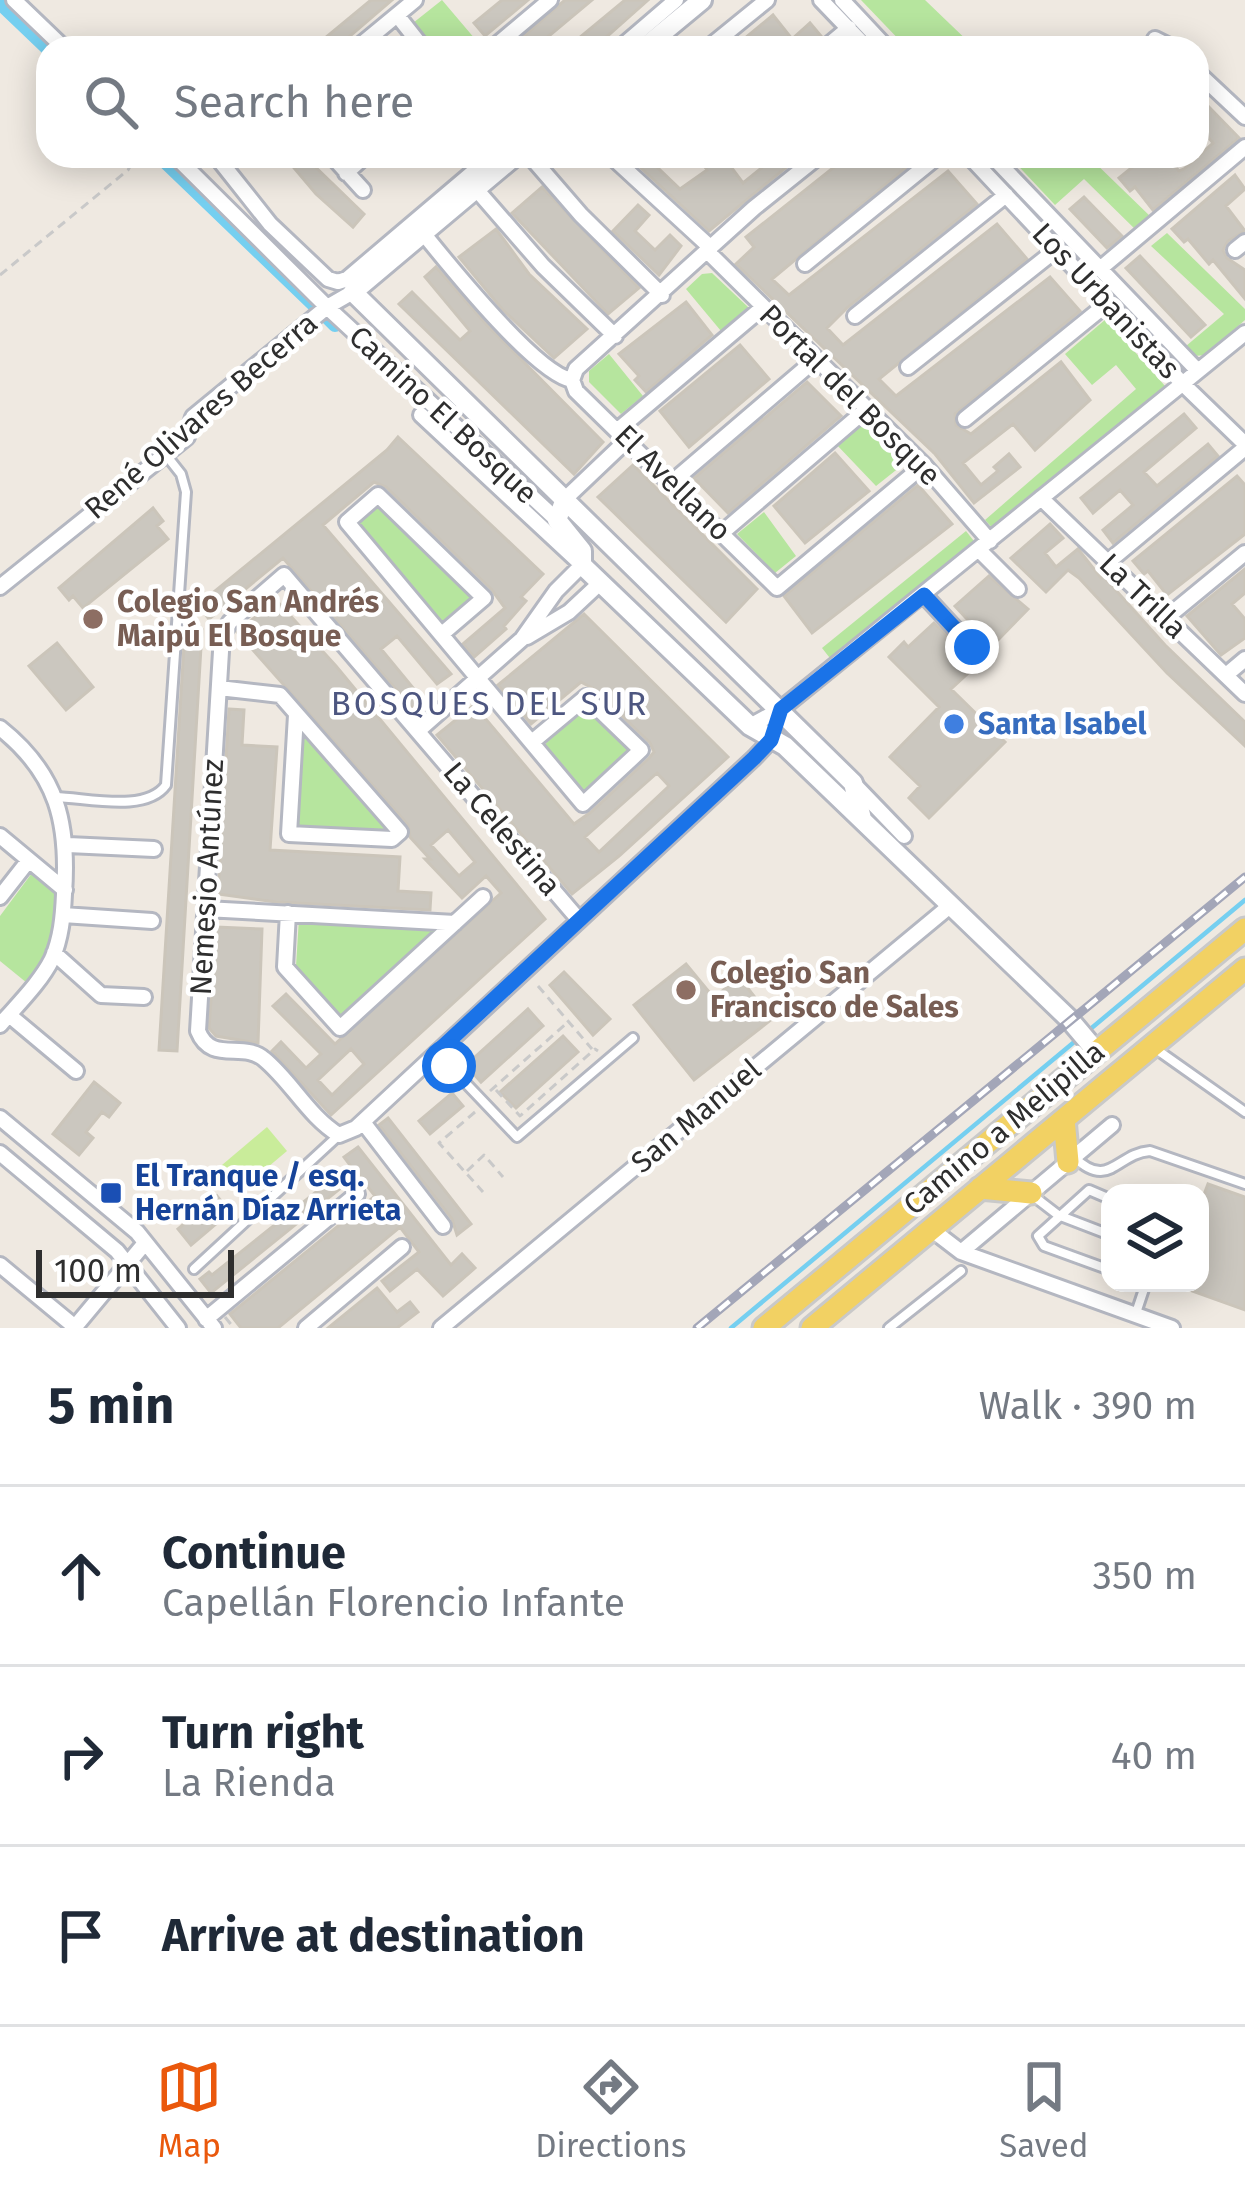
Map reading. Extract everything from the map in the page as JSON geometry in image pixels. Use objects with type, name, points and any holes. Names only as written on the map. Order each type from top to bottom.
[{"type":"main road","name":"Camino a Melipilla","points":[[764,1328],[1086,1040],[1245,928]]},
{"type":"main road","name":"Camino a Melipilla","points":[[812,1328],[1245,969]]},
{"type":"main road","points":[[1064,1119],[1071,1159]]},
{"type":"main road","points":[[980,1188],[1030,1193]]},
{"type":"street","points":[[14,0],[52,36]]},
{"type":"street","points":[[372,36],[416,0]]},
{"type":"street","points":[[507,36],[550,0]]},
{"type":"street","points":[[634,36],[676,0]]},
{"type":"street","points":[[663,36],[702,0]]},
{"type":"street","points":[[722,36],[766,0]]},
{"type":"street","points":[[820,0],[856,36]]},
{"type":"street","points":[[842,0],[876,36]]},
{"type":"street","points":[[397,15],[414,36]]},
{"type":"street","points":[[839,36],[849,28]]},
{"type":"street","points":[[1210,85],[1245,117]]},
{"type":"street","points":[[1101,268],[1245,147]]},
{"type":"street","name":"Camino El Bosque","points":[[187,168],[327,307],[557,520],[582,551],[582,565]]},
{"type":"street","name":"René Olivares Becerra","points":[[226,168],[278,232],[328,279],[338,282],[478,168]]},
{"type":"street","points":[[342,168],[363,190]]},
{"type":"street","points":[[346,173],[352,168]]},
{"type":"street","name":"René Olivares Becerra","points":[[0,587],[187,436],[193,417],[501,168]]},
{"type":"street","points":[[540,168],[580,215],[662,295]]},
{"type":"street","name":"Portal del Bosque","points":[[624,168],[924,465],[1018,589]]},
{"type":"street","points":[[572,380],[576,369],[805,168]]},
{"type":"street","points":[[805,264],[923,168]]},
{"type":"street","name":"Los Urbanistas","points":[[980,168],[1245,446]]},
{"type":"street","name":"Los Urbanistas","points":[[1004,168],[1198,371]]},
{"type":"street","points":[[476,189],[543,266],[615,336]]},
{"type":"street","points":[[855,316],[1006,195]]},
{"type":"street","name":"El Avellano","points":[[423,233],[501,322],[555,375],[572,380],[577,391],[777,588],[924,465]]},
{"type":"street","points":[[908,368],[1057,249]]},
{"type":"street","name":"Camino El Bosque","points":[[353,292],[781,709],[904,836]]},
{"type":"street","points":[[965,418],[1108,303]]},
{"type":"street","points":[[565,499],[622,435],[762,308]]},
{"type":"street","points":[[750,726],[781,709],[1245,333]]},
{"type":"street","points":[[671,483],[816,359]]},
{"type":"street","points":[[723,532],[868,408]]},
{"type":"street","name":"Camino El Bosque","points":[[422,416],[750,726],[785,746],[1086,1040]]},
{"type":"street","points":[[1108,562],[1245,446]]},
{"type":"street","points":[[442,634],[484,598],[378,495],[347,522],[583,805],[641,751],[586,697],[532,742]]},
{"type":"street","name":"La Trilla","points":[[1042,498],[1245,694]]},
{"type":"street","name":"Camino El Bosque","points":[[557,520],[565,499]]},
{"type":"street","points":[[1166,618],[1245,553]]},
{"type":"street","points":[[522,640],[556,591],[582,565]]},
{"type":"street","name":"Nemesio Antúnez","points":[[284,575],[224,628],[200,1038],[214,1050],[260,1055],[335,1132]]},
{"type":"street","name":"La Celestina","points":[[284,575],[579,920]]},
{"type":"street","points":[[418,730],[522,640],[558,620],[600,583]]},
{"type":"street","points":[[924,595],[972,647]]},
{"type":"street","points":[[1226,675],[1245,658]]},
{"type":"street","points":[[219,688],[275,692],[296,715],[400,832],[389,842],[289,834],[296,715]]},
{"type":"street","points":[[335,1132],[351,1132],[363,1122],[771,740],[781,709]]},
{"type":"street","points":[[0,728],[29,757],[55,797],[68,845],[63,916],[54,953],[4,1020],[76,1071]]},
{"type":"street","points":[[853,783],[862,819]]},
{"type":"street","points":[[0,836],[64,890]]},
{"type":"street","points":[[68,845],[154,849]]},
{"type":"street","points":[[0,896],[29,860]]},
{"type":"street","points":[[288,913],[285,967],[340,1028],[483,897]]},
{"type":"street","name":"San Manuel","points":[[441,1328],[952,905]]},
{"type":"street","points":[[206,909],[454,922]]},
{"type":"street","points":[[63,916],[152,921]]},
{"type":"street","points":[[54,953],[101,995],[144,997]]},
{"type":"street","points":[[0,1118],[145,1243],[210,1323],[357,1194]]},
{"type":"street","points":[[363,1122],[443,1226]]},
{"type":"street","points":[[962,1252],[1112,1125]]},
{"type":"street","points":[[0,1153],[127,1263],[177,1328]]},
{"type":"street","points":[[84,1221],[100,1201]]},
{"type":"street","points":[[931,1229],[962,1252],[1172,1328]]},
{"type":"street","points":[[0,1265],[75,1328],[145,1243]]},
{"type":"street","points":[[306,1328],[402,1247]]},
{"type":"lane","points":[[55,797],[141,801],[157,796],[166,784],[186,492],[181,474],[165,454]]},
{"type":"lane","points":[[436,1053],[517,1137],[633,1038]]},
{"type":"lane","points":[[1151,1046],[1245,1112]]},
{"type":"lane","points":[[194,1269],[335,1132]]},
{"type":"lane","points":[[1071,1159],[1106,1171],[1150,1151],[1245,1184]]},
{"type":"lane","points":[[1101,1195],[1088,1190],[1040,1231],[1042,1245],[1101,1267]]},
{"type":"lane","points":[[1030,1193],[1058,1215],[1101,1232]]},
{"type":"lane","points":[[889,1328],[961,1271]]},
{"type":"lane","points":[[1135,1315],[1143,1292]]},
{"type":"path","points":[[0,275],[129,168]]},
{"type":"path","points":[[538,986],[607,1061]]},
{"type":"path","points":[[494,1088],[520,1116],[593,1051]]},
{"type":"path","points":[[466,1172],[484,1155],[503,1177]]},
{"type":"green space","points":[[442,0],[473,36],[423,36],[413,23]]},
{"type":"green space","points":[[861,0],[925,0],[962,36],[896,36]]},
{"type":"green space","points":[[1020,168],[1100,168],[1152,218],[1139,233],[1084,179],[1055,205]]},
{"type":"green space","points":[[1167,233],[1245,309],[1245,320],[1205,355],[1195,356],[1186,346],[1224,314],[1151,246]]},
{"type":"green space","points":[[712,273],[748,307],[721,331],[686,289],[702,274]]},
{"type":"green space","points":[[1106,319],[1165,386],[996,532],[985,520],[1136,389],[1116,365],[1092,385],[1065,354]]},
{"type":"green space","points":[[609,354],[643,396],[621,414],[589,382],[589,371]]},
{"type":"green space","points":[[861,422],[905,463],[876,486],[835,443]]},
{"type":"green space","points":[[378,504],[475,600],[444,627],[356,522]]},
{"type":"green space","points":[[764,512],[796,556],[775,573],[737,534]]},
{"type":"green space","points":[[966,531],[977,545],[833,662],[822,648]]},
{"type":"green space","points":[[588,704],[631,750],[586,793],[542,747]]},
{"type":"green space","points":[[303,731],[392,836],[296,831]]},
{"type":"green space","points":[[32,873],[58,895],[50,942],[27,983],[0,961],[0,916]]},
{"type":"green space","points":[[299,918],[442,927],[342,1018],[296,966]]},
{"type":"green space","points":[[267,1127],[287,1151],[242,1189],[222,1165]]},
{"type":"building","points":[[371,0],[392,0],[350,36],[328,36]]},
{"type":"building","points":[[502,0],[528,0],[485,36],[474,23]]},
{"type":"building","points":[[565,0],[592,0],[549,36],[524,36]]},
{"type":"building","points":[[625,0],[648,0],[608,36],[582,36]]},
{"type":"building","points":[[773,15],[790,36],[748,36]]},
{"type":"building","points":[[810,23],[821,36],[795,36]]},
{"type":"building","points":[[1209,107],[1239,138],[1209,163],[1213,143]]},
{"type":"building","points":[[294,168],[316,168],[364,214],[353,227]]},
{"type":"building","points":[[641,168],[658,168],[680,189],[706,168],[732,168],[743,183],[761,168],[785,168],[709,231]]},
{"type":"building","points":[[833,168],[906,168],[772,279],[789,295],[948,171],[977,204],[827,328],[843,345],[997,224],[1027,259],[879,379],[896,396],[1050,277],[1080,311],[955,414],[956,425],[971,434],[1061,362],[1090,400],[1035,450],[1013,424],[963,463],[981,485],[1009,454],[1020,467],[974,503],[935,454],[736,264],[754,247],[746,237]]},
{"type":"building","points":[[1131,168],[1203,168],[1153,210],[1135,187],[1130,191],[1119,178]]},
{"type":"building","points":[[1235,175],[1245,189],[1226,206],[1245,231],[1223,250],[1245,270],[1245,299],[1213,260],[1209,264],[1188,239],[1184,242],[1172,229]]},
{"type":"building","points":[[542,187],[639,288],[608,314],[512,213]]},
{"type":"building","points":[[1084,197],[1122,236],[1107,248],[1070,209]]},
{"type":"building","points":[[638,205],[649,215],[635,231],[655,250],[670,235],[681,246],[659,275],[613,231]]},
{"type":"building","points":[[496,229],[529,274],[587,329],[554,358],[502,309],[459,257]]},
{"type":"building","points":[[1140,256],[1205,325],[1191,337],[1126,268]]},
{"type":"building","points":[[436,267],[603,442],[574,474],[399,304],[412,292],[460,340],[470,331],[425,277]]},
{"type":"building","points":[[686,302],[712,335],[646,392],[619,354]]},
{"type":"building","points":[[740,345],[769,379],[689,447],[660,411]]},
{"type":"building","points":[[807,382],[841,416],[728,513],[694,478]]},
{"type":"building","points":[[1184,414],[1196,428],[1144,472],[1157,486],[1208,444],[1218,456],[1113,543],[1103,530],[1133,505],[1120,490],[1093,513],[1081,498]]},
{"type":"building","points":[[398,437],[543,574],[521,597],[526,601],[506,629],[474,657],[463,644],[505,608],[386,487],[374,482],[323,525],[451,674],[437,684],[397,636],[381,649],[423,700],[412,708],[283,558],[209,619],[198,605]]},
{"type":"building","points":[[835,453],[869,491],[805,543],[774,506]]},
{"type":"building","points":[[633,465],[757,589],[726,622],[598,497]]},
{"type":"building","points":[[1237,476],[1245,485],[1245,534],[1167,595],[1133,561]]},
{"type":"building","points":[[918,485],[952,524],[812,633],[784,596]]},
{"type":"building","points":[[153,508],[163,521],[157,526],[168,539],[83,608],[73,596],[69,600],[59,588]]},
{"type":"building","points":[[1050,524],[1063,538],[1045,553],[1056,567],[1078,549],[1165,645],[1245,722],[1245,746],[1167,673],[1079,578],[1068,570],[1046,592],[1011,558]]},
{"type":"building","points":[[1245,569],[1245,593],[1232,604],[1245,619],[1245,638],[1221,655],[1187,616]]},
{"type":"building","points":[[989,576],[1028,609],[992,646],[955,606]]},
{"type":"building","points":[[276,600],[545,919],[331,1115],[272,1051],[281,1042],[306,1068],[321,1054],[273,1006],[286,994],[335,1044],[501,893],[486,876],[462,898],[425,859],[430,859],[410,837],[408,825],[237,632]],"holes":[[[448,830],[475,862],[459,876],[431,845]],[[351,1049],[364,1064],[332,1095],[318,1080]]]},
{"type":"building","points":[[584,614],[728,757],[572,894],[437,735],[474,705],[574,824],[654,752],[594,689],[581,682],[531,724],[498,685]],"holes":[[[657,773],[669,786],[599,852],[585,837]]]},
{"type":"building","points":[[934,623],[978,664],[951,689],[1005,742],[929,818],[909,798],[920,786],[890,757],[939,707],[889,657]]},
{"type":"building","points":[[185,629],[202,630],[177,1051],[159,1050]]},
{"type":"building","points":[[57,643],[93,687],[66,710],[29,666]]},
{"type":"building","points":[[229,709],[244,710],[242,745],[277,747],[270,850],[400,857],[398,891],[431,893],[430,910],[276,902],[218,894]]},
{"type":"building","points":[[216,927],[262,929],[258,1043],[216,1036],[209,1028]]},
{"type":"building","points":[[686,964],[714,998],[739,977],[772,1019],[694,1080],[634,1005]]},
{"type":"building","points":[[564,972],[610,1019],[593,1035],[550,985]]},
{"type":"building","points":[[528,1009],[543,1026],[481,1082],[466,1065]]},
{"type":"building","points":[[563,1036],[578,1052],[516,1108],[500,1092]]},
{"type":"building","points":[[94,1082],[120,1103],[109,1117],[102,1112],[86,1132],[93,1138],[79,1155],[53,1134]]},
{"type":"building","points":[[452,1093],[463,1106],[430,1134],[419,1121]]},
{"type":"building","points":[[388,1118],[471,1224],[457,1235],[452,1219],[379,1125]]},
{"type":"building","points":[[358,1147],[451,1265],[462,1254],[475,1268],[443,1296],[417,1269],[390,1291],[382,1281],[419,1252],[400,1227],[278,1328],[241,1328],[230,1314],[375,1196],[358,1174],[211,1293],[200,1279],[209,1272],[212,1275],[350,1165],[344,1157]]},
{"type":"building","points":[[1209,1184],[1245,1197],[1245,1310],[1195,1292],[1209,1292]]},
{"type":"building","points":[[217,1196],[230,1212],[191,1245],[178,1229]]},
{"type":"building","points":[[377,1288],[397,1312],[410,1302],[418,1312],[397,1328],[328,1328]]},
{"type":"waterway","points":[[0,3],[36,38]]},
{"type":"waterway","points":[[171,168],[315,306]]},
{"type":"waterway","points":[[328,318],[335,325]]},
{"type":"waterway","points":[[1088,1031],[1245,900]]},
{"type":"waterway","points":[[731,1328],[1079,1038]]},
{"type":"railway","points":[[697,1328],[1245,877]]},
{"type":"place","name":"Colegio San Andrés Maipú El Bosque","points":[[93,619]]},
{"type":"place","name":"Santa Isabel","points":[[954,724]]},
{"type":"place","name":"Colegio San Francisco de Sales","points":[[686,990]]},
{"type":"place","name":"El Tranque / esq. Hernán Díaz Arrieta","points":[[111,1193]]},
{"type":"district","name":"BOSQUES DEL SUR","points":[[490,704]]},
{"type":"route","points":[[449,1066],[436,1053],[754,758],[771,740],[781,709],[924,595],[972,647]]}]
